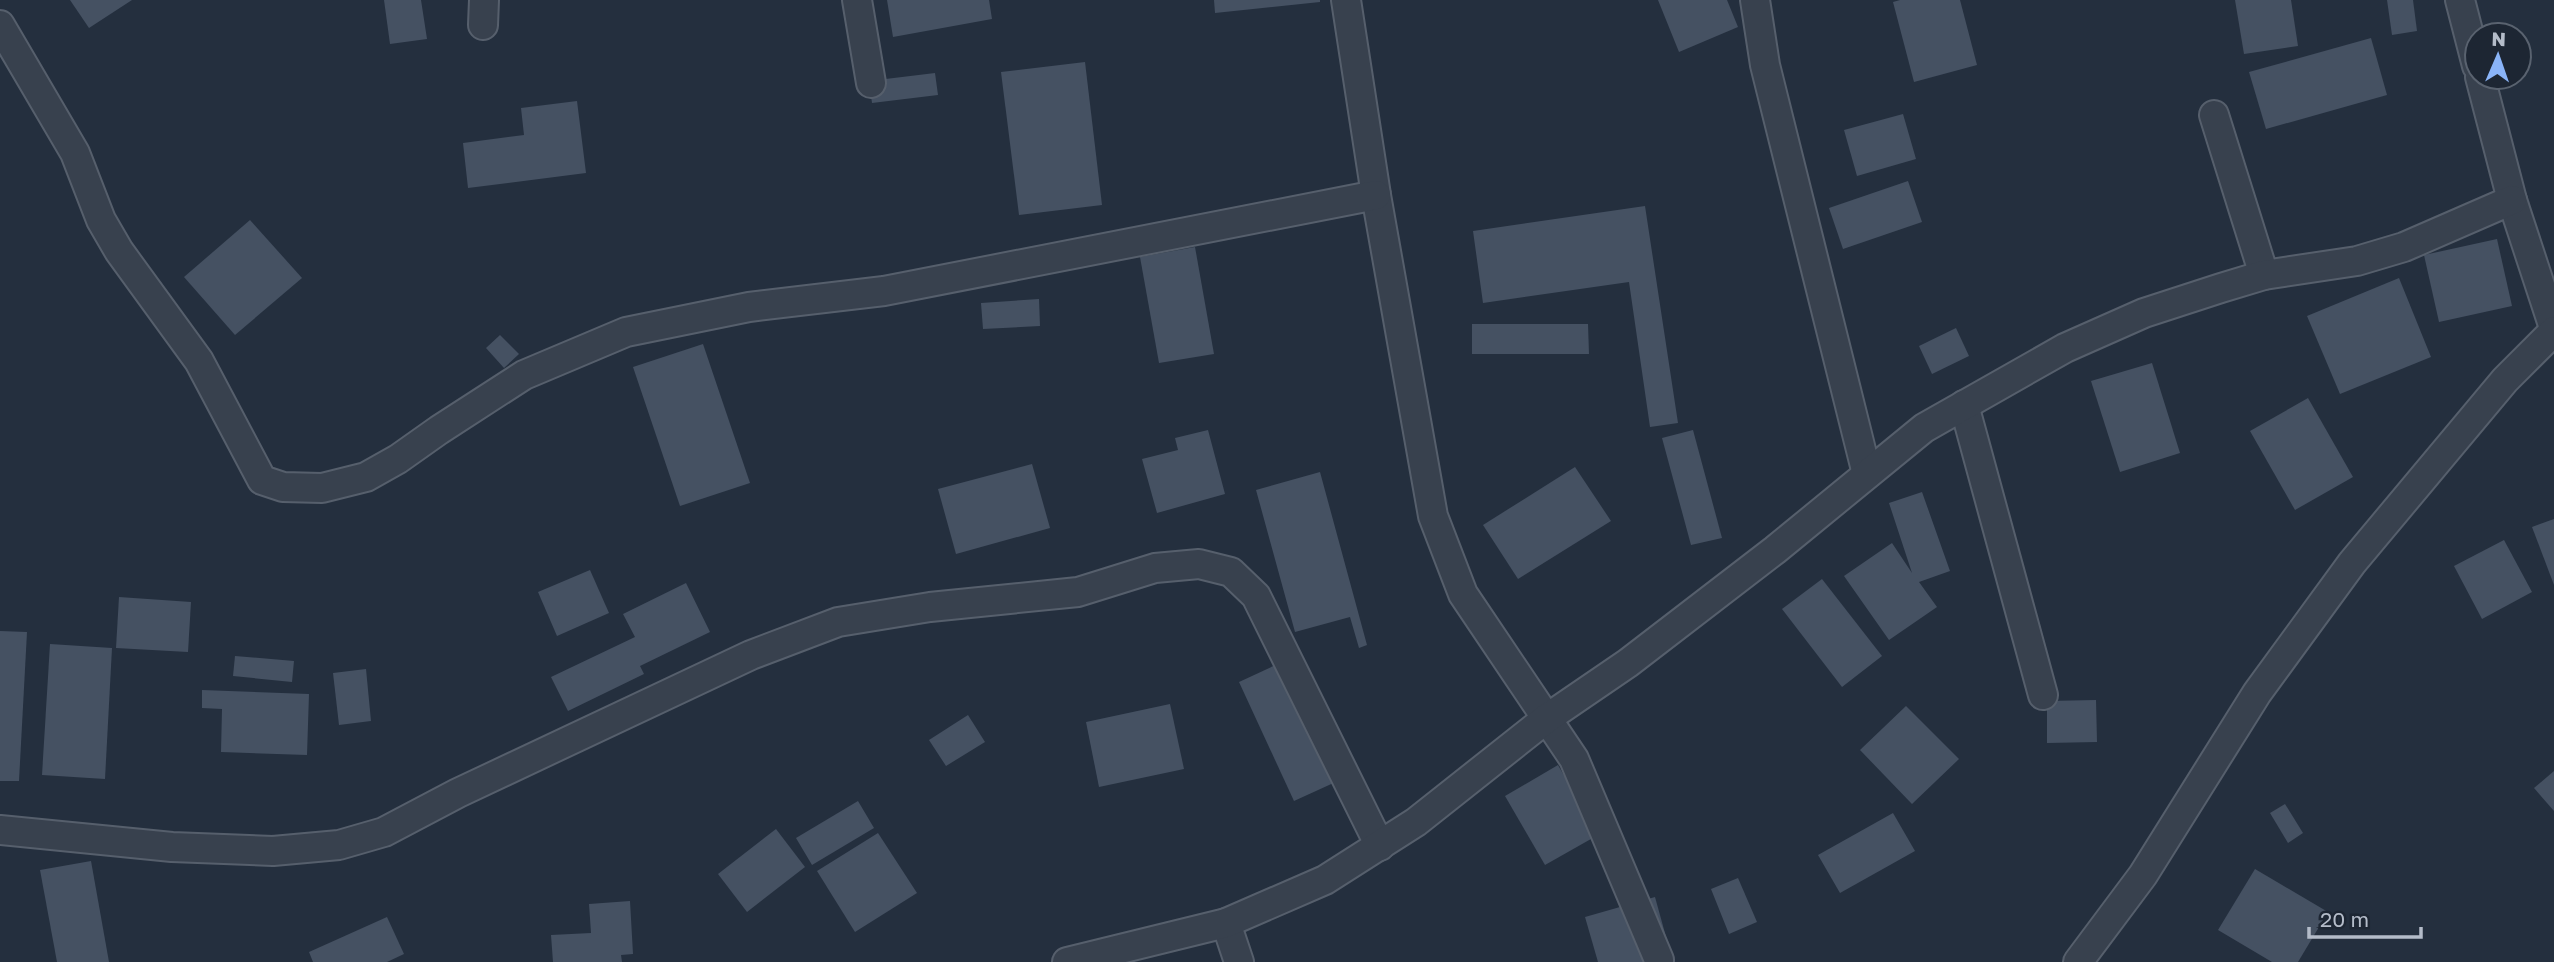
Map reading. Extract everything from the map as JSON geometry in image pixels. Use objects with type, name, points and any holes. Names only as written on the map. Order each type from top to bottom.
[{"type":"street","points":[[857,0],[871,83]]},
{"type":"street","points":[[1346,0],[1376,195],[1433,516],[1463,594],[1574,759],[1659,960]]},
{"type":"street","points":[[1755,0],[1765,65],[1867,474]]},
{"type":"street","points":[[2460,0],[2465,21]]},
{"type":"street","points":[[0,25],[75,153],[101,220],[119,251],[198,360],[262,480],[283,487],[322,488],[366,477],[398,459],[524,375],[626,332],[748,307],[884,291],[1376,195]]},
{"type":"street","points":[[2078,962],[2143,875],[2257,693],[2352,563],[2505,380],[2554,330],[2512,200],[2484,91]]},
{"type":"street","points":[[2214,116],[2264,275]]},
{"type":"street","points":[[1067,962],[1226,923],[1325,880],[1416,822],[1546,719],[1628,663],[1775,550],[1924,428],[2065,348],[2144,313],[2264,275],[2357,261],[2404,247],[2512,200]]},
{"type":"street","points":[[1964,405],[2043,695]]},
{"type":"street","points":[[0,830],[172,847],[273,851],[339,845],[384,832],[458,793],[751,655],[838,622],[942,606],[1079,592],[1155,568],[1199,564],[1231,572],[1256,596],[1380,846]]},
{"type":"street","points":[[1226,923],[1240,962]]},
{"type":"building","points":[[70,0],[132,0],[89,28]]},
{"type":"building","points":[[384,0],[421,0],[427,39],[390,44]]},
{"type":"building","points":[[887,0],[989,0],[992,19],[893,37]]},
{"type":"building","points":[[1214,0],[1320,0],[1320,2],[1215,13]]},
{"type":"building","points":[[1658,0],[1727,0],[1738,27],[1679,52]]},
{"type":"building","points":[[1960,0],[1977,65],[1914,82],[1893,2]]},
{"type":"building","points":[[2235,0],[2291,0],[2298,46],[2244,54]]},
{"type":"building","points":[[2387,0],[2413,0],[2417,31],[2392,35]]},
{"type":"building","points":[[2371,38],[2387,95],[2266,129],[2249,72]]},
{"type":"building","points":[[1085,62],[1102,205],[1019,215],[1001,72]]},
{"type":"building","points":[[935,73],[938,95],[872,103],[869,81]]},
{"type":"building","points":[[577,101],[586,173],[468,188],[463,143],[524,135],[521,108]]},
{"type":"building","points":[[1903,114],[1916,159],[1857,176],[1844,130]]},
{"type":"building","points":[[1908,181],[1922,222],[1843,249],[1829,208]]},
{"type":"building","points":[[1645,206],[1678,423],[1650,427],[1629,282],[1483,303],[1473,231]]},
{"type":"building","points":[[250,220],[302,278],[235,335],[184,277]]},
{"type":"building","points":[[2497,239],[2512,306],[2439,322],[2424,255]]},
{"type":"building","points":[[1195,247],[1214,354],[1159,363],[1140,257]]},
{"type":"building","points":[[2399,278],[2431,357],[2340,394],[2307,316]]},
{"type":"building","points":[[1039,299],[1040,326],[983,329],[981,303]]},
{"type":"building","points":[[1472,324],[1588,324],[1589,354],[1472,354]]},
{"type":"building","points":[[1956,328],[1969,356],[1932,374],[1919,346]]},
{"type":"building","points":[[500,335],[519,354],[504,368],[486,348]]},
{"type":"building","points":[[703,344],[750,483],[680,506],[633,367]]},
{"type":"building","points":[[2152,363],[2180,453],[2120,472],[2091,381]]},
{"type":"building","points":[[2308,398],[2353,477],[2295,510],[2250,431]]},
{"type":"building","points":[[1208,430],[1225,494],[1157,513],[1142,459],[1178,450],[1175,438]]},
{"type":"building","points":[[1693,430],[1722,538],[1691,545],[1662,438]]},
{"type":"building","points":[[1032,464],[1050,528],[956,554],[938,489]]},
{"type":"building","points":[[1575,467],[1611,521],[1518,579],[1483,525]]},
{"type":"building","points":[[1320,472],[1367,645],[1359,648],[1350,617],[1295,632],[1256,490]]},
{"type":"building","points":[[1922,492],[1950,571],[1919,582],[1937,607],[1889,640],[1844,576],[1892,543],[1912,573],[1889,503]]},
{"type":"building","points":[[2554,519],[2554,585],[2532,527]]},
{"type":"building","points":[[2504,540],[2532,592],[2482,619],[2454,566]]},
{"type":"building","points":[[590,570],[609,613],[557,636],[538,592]]},
{"type":"building","points":[[1822,579],[1882,656],[1842,687],[1782,609]]},
{"type":"building","points":[[686,583],[710,632],[640,666],[644,674],[568,711],[551,677],[635,637],[623,614]]},
{"type":"building","points":[[119,597],[191,602],[188,652],[116,648]]},
{"type":"building","points":[[0,631],[27,632],[19,781],[0,781]]},
{"type":"building","points":[[50,644],[112,648],[105,779],[42,775]]},
{"type":"building","points":[[1297,655],[1351,775],[1294,801],[1239,682]]},
{"type":"building","points":[[235,656],[294,661],[292,682],[233,676]]},
{"type":"building","points":[[366,669],[371,721],[339,725],[333,673]]},
{"type":"building","points":[[202,690],[309,694],[307,755],[221,752],[222,709],[202,708]]},
{"type":"building","points":[[2096,700],[2097,742],[2047,743],[2047,701]]},
{"type":"building","points":[[1170,704],[1184,769],[1099,787],[1086,722]]},
{"type":"building","points":[[1906,706],[1959,759],[1912,804],[1860,750]]},
{"type":"building","points":[[968,715],[985,742],[946,766],[929,740]]},
{"type":"building","points":[[1558,765],[1598,835],[1545,865],[1505,796]]},
{"type":"building","points":[[2554,771],[2554,811],[2534,788]]},
{"type":"building","points":[[858,801],[874,828],[812,865],[796,838]]},
{"type":"building","points":[[2285,804],[2303,833],[2288,843],[2270,813]]},
{"type":"building","points":[[1893,813],[1915,851],[1840,893],[1818,855]]},
{"type":"building","points":[[776,829],[805,867],[747,912],[718,874]]},
{"type":"building","points":[[878,833],[917,893],[855,932],[817,871]]},
{"type":"building","points":[[91,861],[109,962],[57,962],[40,870]]},
{"type":"building","points":[[2255,869],[2328,912],[2298,962],[2272,962],[2218,930]]},
{"type":"building","points":[[1738,878],[1757,922],[1729,934],[1711,889]]},
{"type":"building","points":[[1655,897],[1671,955],[1647,962],[1598,962],[1585,917]]},
{"type":"building","points":[[630,901],[633,954],[621,955],[622,962],[553,962],[551,935],[591,933],[589,904]]},
{"type":"building","points":[[387,917],[404,954],[387,962],[313,962],[309,952]]}]
